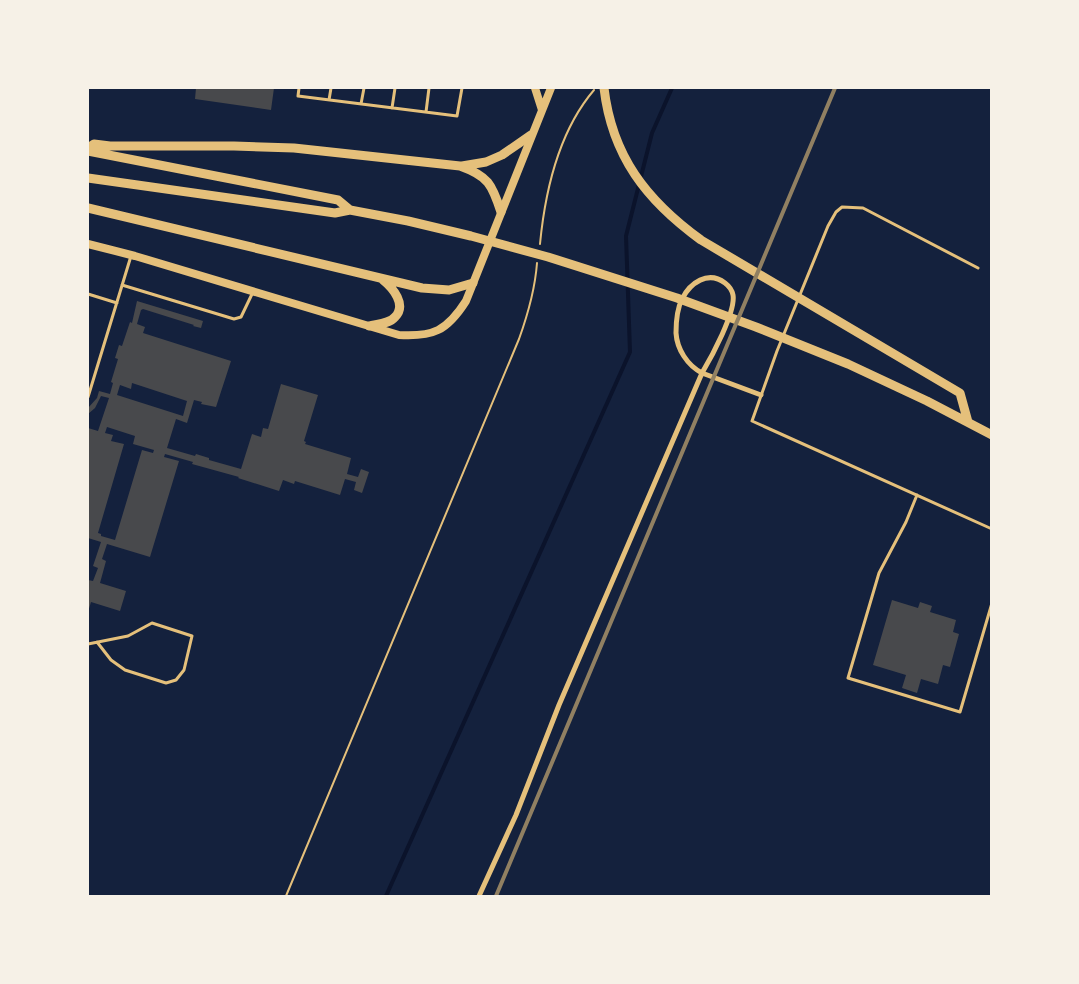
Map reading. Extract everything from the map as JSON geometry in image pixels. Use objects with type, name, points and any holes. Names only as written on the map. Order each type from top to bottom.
[{"type":"main road","points":[[604,88],[611,124],[626,159],[637,178],[666,212],[700,240],[960,393],[968,422]]},
{"type":"main road","points":[[88,150],[94,144],[110,146],[294,148],[460,166],[494,159],[532,136]]},
{"type":"main road","points":[[88,150],[338,200],[350,210]]},
{"type":"main road","points":[[460,166],[486,179],[495,193],[501,212]]},
{"type":"main road","points":[[88,178],[335,213],[350,210],[408,221],[548,257],[677,298],[756,327],[848,364],[992,435]]},
{"type":"main road","points":[[88,208],[422,288],[449,290],[473,283]]},
{"type":"main road","points":[[369,326],[385,323],[395,317],[400,307],[397,296],[391,286],[381,278]]},
{"type":"street","points":[[535,88],[542,110]]},
{"type":"street","points":[[88,244],[131,255],[399,335],[420,336],[437,331],[455,318],[466,301],[551,88]]},
{"type":"street","points":[[479,896],[516,815],[559,704],[702,373],[712,357],[734,302],[733,293],[729,286],[720,280],[709,277],[692,285],[681,300],[677,313],[677,344],[687,361],[695,370],[702,373],[761,395]]},
{"type":"lane","points":[[299,88],[298,96],[457,116],[462,88]]},
{"type":"lane","points":[[329,100],[331,88]]},
{"type":"lane","points":[[361,104],[364,88]]},
{"type":"lane","points":[[392,108],[395,88]]},
{"type":"lane","points":[[426,112],[429,88]]},
{"type":"lane","points":[[978,268],[863,208],[842,207],[836,212],[828,226],[777,350],[752,421],[992,529]]},
{"type":"lane","points":[[88,397],[131,255]]},
{"type":"lane","points":[[122,285],[234,318],[241,317],[253,292]]},
{"type":"lane","points":[[88,294],[116,303]]},
{"type":"lane","points":[[917,495],[906,522],[879,573],[848,678],[960,712],[992,604]]},
{"type":"lane","points":[[88,644],[96,642],[128,636],[152,624],[192,636],[184,670],[176,680],[166,683],[125,670],[111,660],[96,642]]},
{"type":"path","points":[[540,243],[545,200],[556,162],[570,128],[588,97],[596,88]]},
{"type":"path","points":[[286,896],[519,339],[529,312],[536,282],[538,262]]},
{"type":"building","points":[[196,88],[274,88],[271,110],[195,99]]},
{"type":"building","points":[[137,301],[203,321],[201,328],[143,309],[137,324],[145,327],[143,333],[231,361],[216,407],[201,404],[202,402],[194,400],[187,423],[176,419],[167,448],[195,456],[196,454],[209,458],[209,460],[241,469],[252,434],[261,437],[263,428],[268,429],[281,384],[318,395],[304,441],[306,442],[305,444],[351,458],[347,474],[358,477],[361,469],[369,472],[362,493],[354,490],[356,482],[345,479],[340,495],[295,481],[294,484],[283,480],[279,491],[165,454],[164,457],[179,461],[150,557],[107,544],[102,559],[106,561],[100,583],[126,591],[120,611],[91,602],[88,612],[88,580],[93,581],[98,568],[93,566],[101,542],[88,538],[88,428],[98,431],[109,398],[101,396],[95,408],[88,414],[88,408],[97,398],[99,391],[110,394],[113,383],[111,382],[118,359],[115,358],[119,345],[122,346],[130,322],[132,323]],"holes":[[[132,383],[187,401],[183,416],[117,395],[120,385],[131,389]],[[107,427],[135,436],[133,444],[154,450],[153,453],[142,450],[115,540],[101,536],[98,533],[124,444],[111,441],[113,435],[105,433]]]},
{"type":"building","points":[[892,600],[918,608],[920,602],[932,606],[930,612],[956,620],[953,632],[959,634],[950,667],[943,665],[938,684],[921,679],[917,693],[902,688],[906,675],[873,665]]},
{"type":"waterway","points":[[386,896],[630,352],[626,236],[652,133],[672,88]]},
{"type":"railway","points":[[496,896],[835,88]]}]
